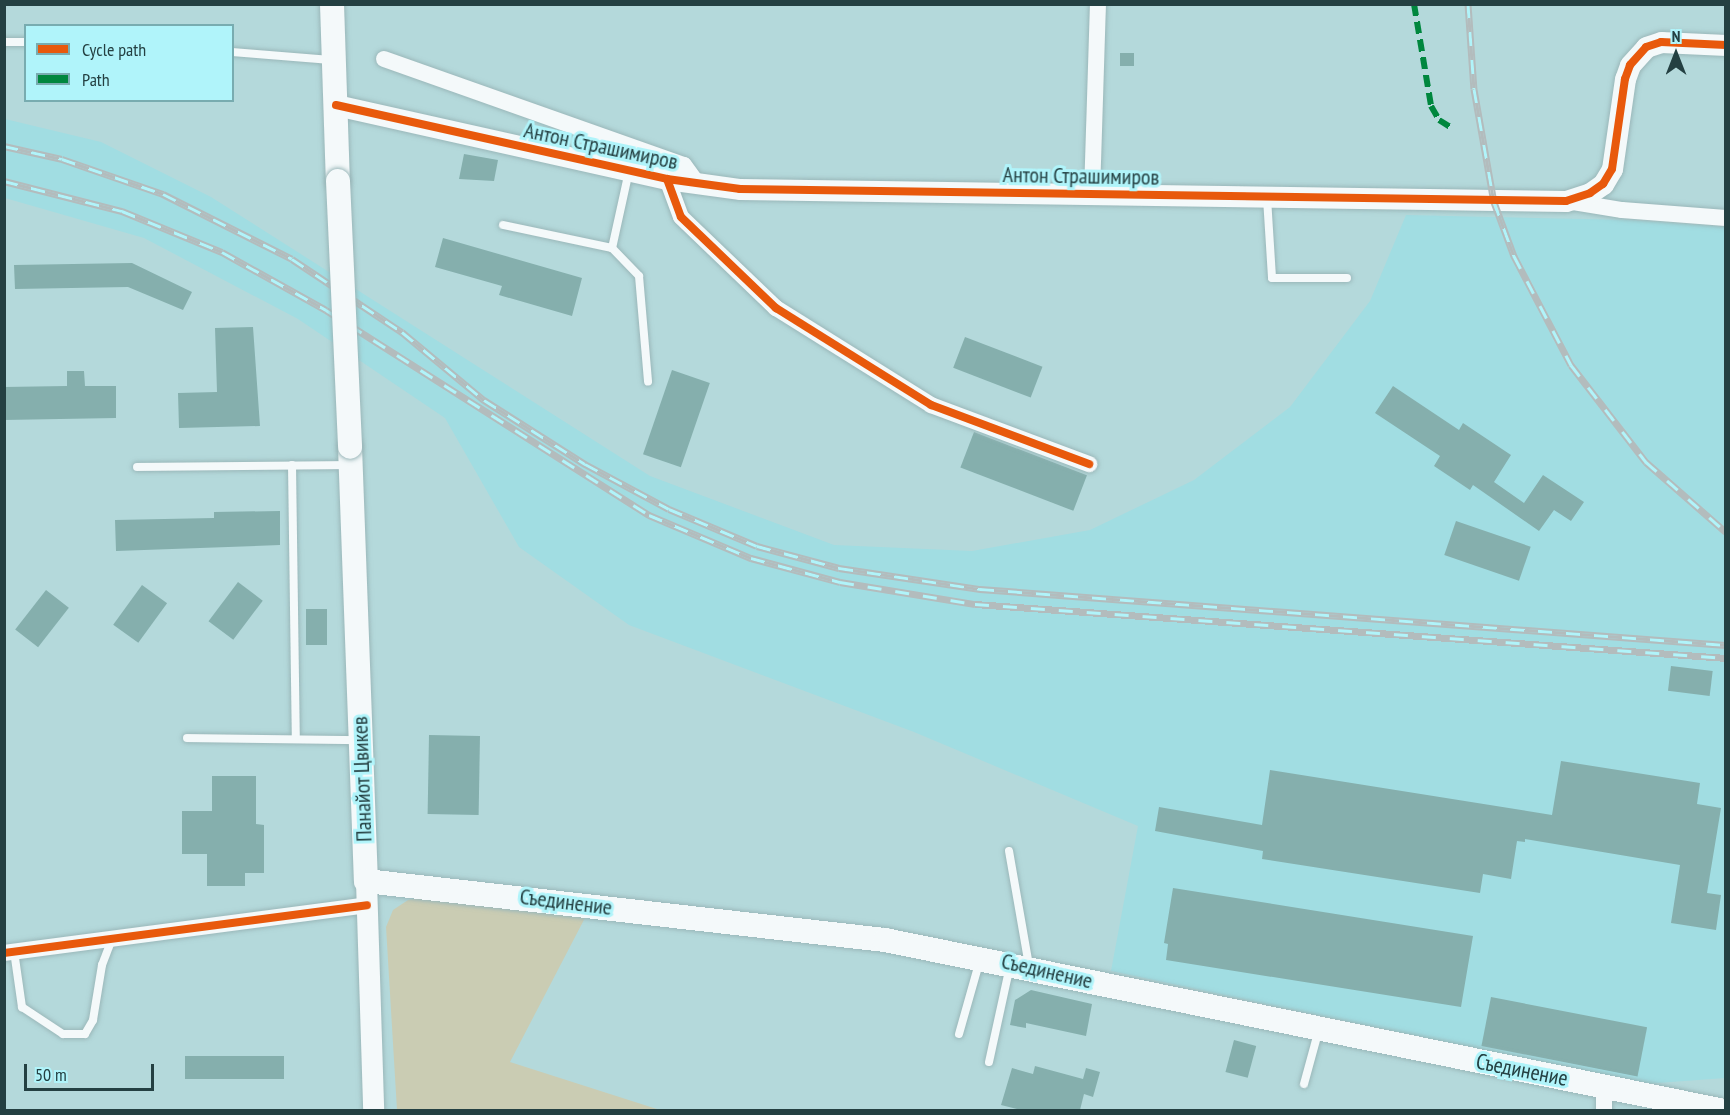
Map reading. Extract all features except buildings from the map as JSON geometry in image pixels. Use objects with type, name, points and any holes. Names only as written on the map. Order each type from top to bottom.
[{"type":"main road","name":"Панайот Цвикев","points":[[332,4],[366,882]]},
{"type":"main road","name":"Съединение","points":[[366,882],[885,940],[981,957],[1319,1029],[1719,1110]]},
{"type":"street","points":[[1092,194],[1098,4]]},
{"type":"street","name":"Антон Страшимиров","points":[[336,105],[667,179],[740,189],[1566,201],[1590,193],[1603,184],[1612,170],[1625,78],[1630,64],[1646,47],[1661,42],[1725,45]]},
{"type":"street","points":[[384,59],[684,165],[698,184]]},
{"type":"street","points":[[667,179],[681,218],[776,308],[931,405],[1089,464]]},
{"type":"street","points":[[1566,201],[1622,210],[1725,218]]},
{"type":"street","name":"Панайот Цвикев","points":[[366,882],[372,1110]]},
{"type":"street","points":[[9,951],[367,905]]},
{"type":"street","points":[[1604,1086],[1604,1110]]},
{"type":"lane","points":[[4,42],[24,42]]},
{"type":"lane","points":[[234,52],[334,61]]},
{"type":"lane","points":[[612,248],[629,170]]},
{"type":"lane","points":[[1267,198],[1272,278],[1347,278]]},
{"type":"lane","points":[[503,225],[612,248],[639,276],[648,382]]},
{"type":"lane","points":[[136,468],[292,465],[350,456]]},
{"type":"lane","points":[[292,465],[296,739]]},
{"type":"lane","points":[[187,738],[361,740]]},
{"type":"lane","points":[[989,1062],[1020,965],[1009,851]]},
{"type":"lane","points":[[9,951],[22,1007],[63,1034],[85,1034],[93,1020],[102,965],[112,939]]},
{"type":"lane","points":[[959,1034],[981,957]]},
{"type":"lane","points":[[1304,1084],[1319,1029]]},
{"type":"shaded area","points":[[5,119],[101,142],[211,197],[650,476],[834,545],[972,551],[1090,530],[1194,480],[1290,407],[1370,301],[1406,215],[1629,220],[1725,227],[1725,1078],[1644,1084],[1111,971],[1138,826],[914,732],[629,625],[519,547],[445,418],[298,319],[144,238],[5,198]]},
{"type":"green space","points":[[429,896],[587,914],[510,1062],[660,1110],[397,1110],[386,927],[393,910],[408,900]]},
{"type":"railway","points":[[1468,4],[1474,89],[1494,202],[1514,256],[1571,365],[1646,462],[1726,532]]},
{"type":"railway","points":[[4,146],[62,159],[163,194],[292,259],[402,332],[484,400],[585,464],[669,509],[757,546],[839,568],[980,589],[1726,645]]},
{"type":"railway","points":[[4,181],[122,211],[222,252],[326,310],[649,515],[751,558],[840,582],[975,604],[1726,658]]},
{"type":"marked path","points":[[1414,4],[1431,106],[1439,120],[1450,127]]},
{"type":"cycle path","points":[[336,105],[667,179],[740,189],[1566,201],[1590,193],[1603,184],[1612,169],[1625,79],[1630,65],[1646,47],[1661,42],[1726,45]]},
{"type":"cycle path","points":[[667,179],[681,217],[776,308],[931,405],[1089,464]]},
{"type":"cycle path","points":[[4,953],[367,905]]}]
